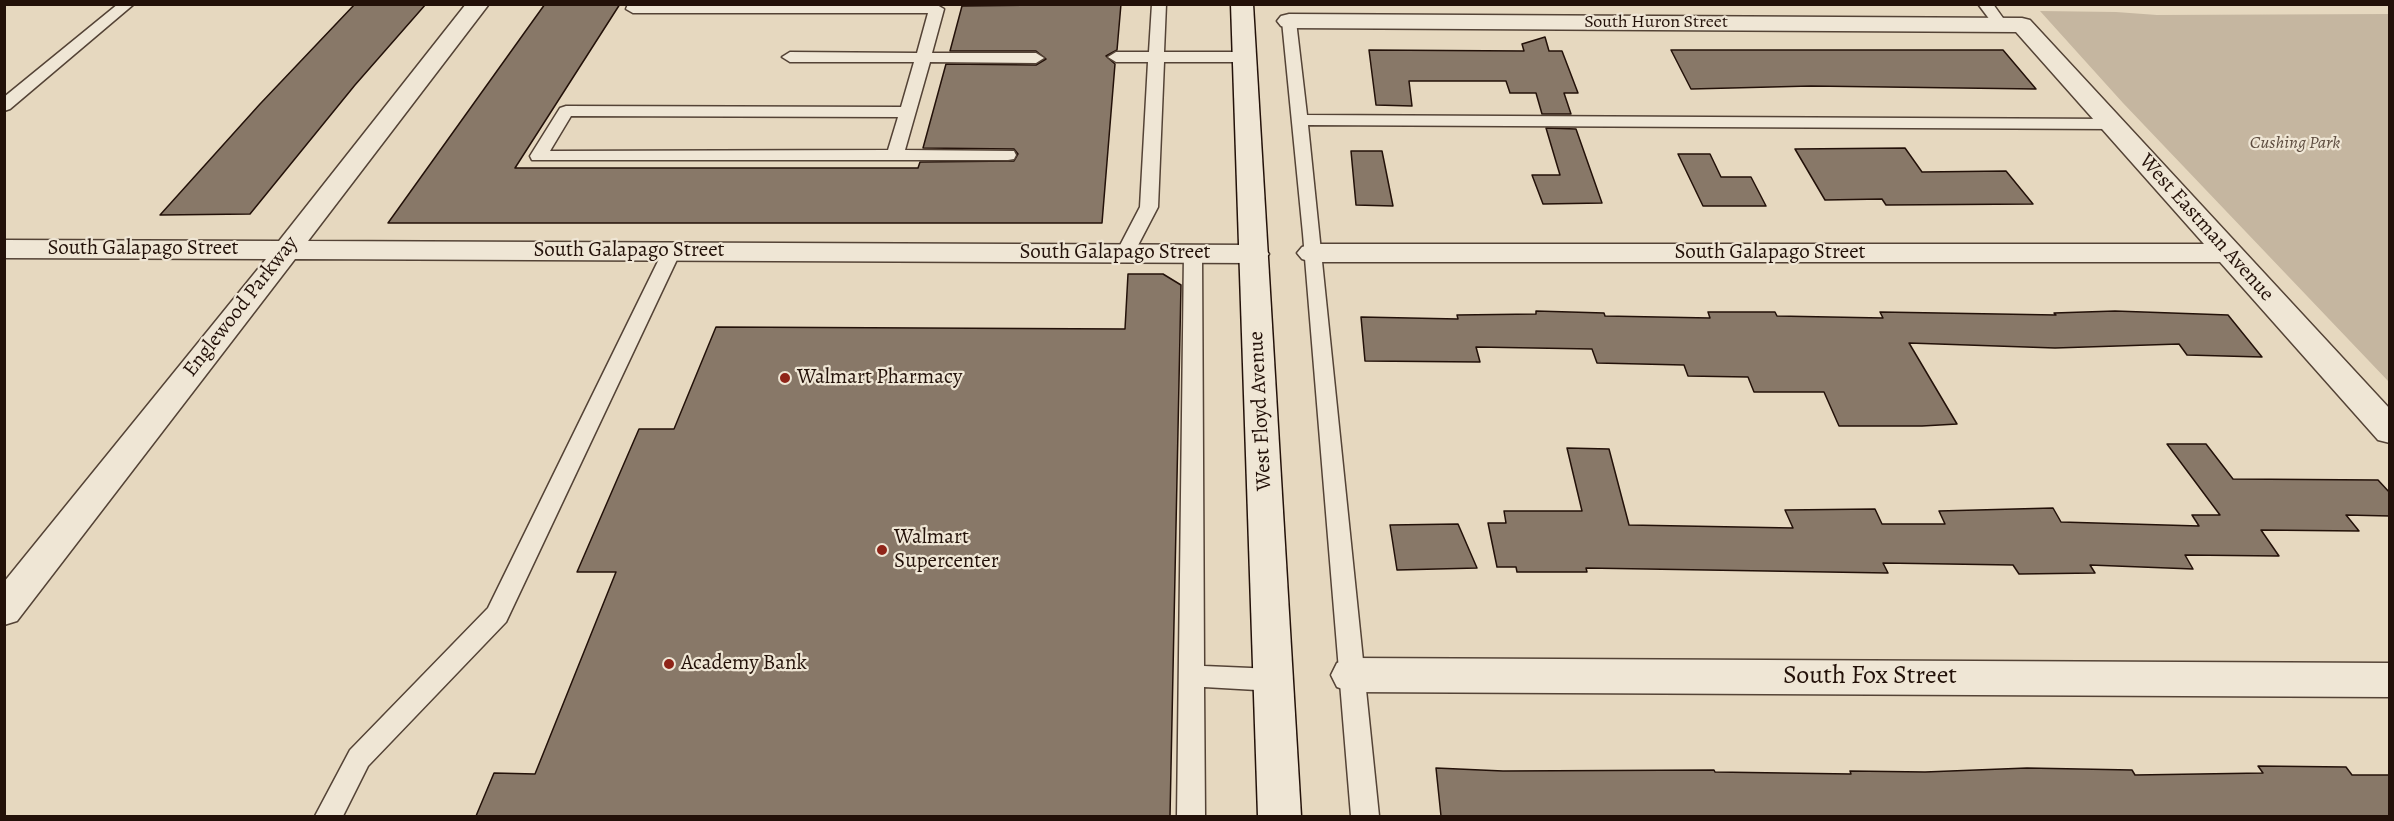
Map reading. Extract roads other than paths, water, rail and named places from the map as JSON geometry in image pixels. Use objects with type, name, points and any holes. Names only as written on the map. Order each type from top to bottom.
[{"type":"street","name":"Englewood Parkway","points":[[4,610],[196,364],[272,271],[286,249],[478,4]]},
{"type":"street","name":"West Floyd Avenue","points":[[1242,4],[1280,816]]},
{"type":"street","name":"South Huron Street","points":[[1289,21],[2012,25]]},
{"type":"street","name":"West Eastman Avenue","points":[[2012,25],[2113,124],[2390,431]]},
{"type":"street","name":"South Galapago Street","points":[[4,249],[1254,254]]},
{"type":"street","name":"South Galapago Street","points":[[1312,253],[2227,253]]},
{"type":"street","name":"South Fox Street","points":[[1351,675],[2390,680]]},
{"type":"lane","points":[[4,106],[127,4]]},
{"type":"lane","points":[[635,4],[633,9],[938,7],[895,156]]},
{"type":"lane","points":[[1125,253],[1149,207],[1159,4]]},
{"type":"lane","points":[[1984,4],[2012,25]]},
{"type":"lane","points":[[1289,21],[1365,816]]},
{"type":"lane","points":[[790,57],[1036,58]]},
{"type":"lane","points":[[1116,57],[1244,57]]},
{"type":"lane","points":[[908,112],[566,111],[538,156],[1008,155]]},
{"type":"lane","points":[[1299,120],[2113,124]]},
{"type":"lane","points":[[329,816],[359,758],[497,615],[672,251]]},
{"type":"lane","points":[[1191,816],[1193,253]]},
{"type":"lane","points":[[1191,676],[1274,680]]},
{"type":"place","name":"Walmart Pharmacy","points":[[785,378]]},
{"type":"place","name":"Walmart Supercenter","points":[[882,550]]},
{"type":"place","name":"Academy Bank","points":[[669,664]]},
{"type":"park label","name":"Cushing Park","points":[[2295,144]]}]
